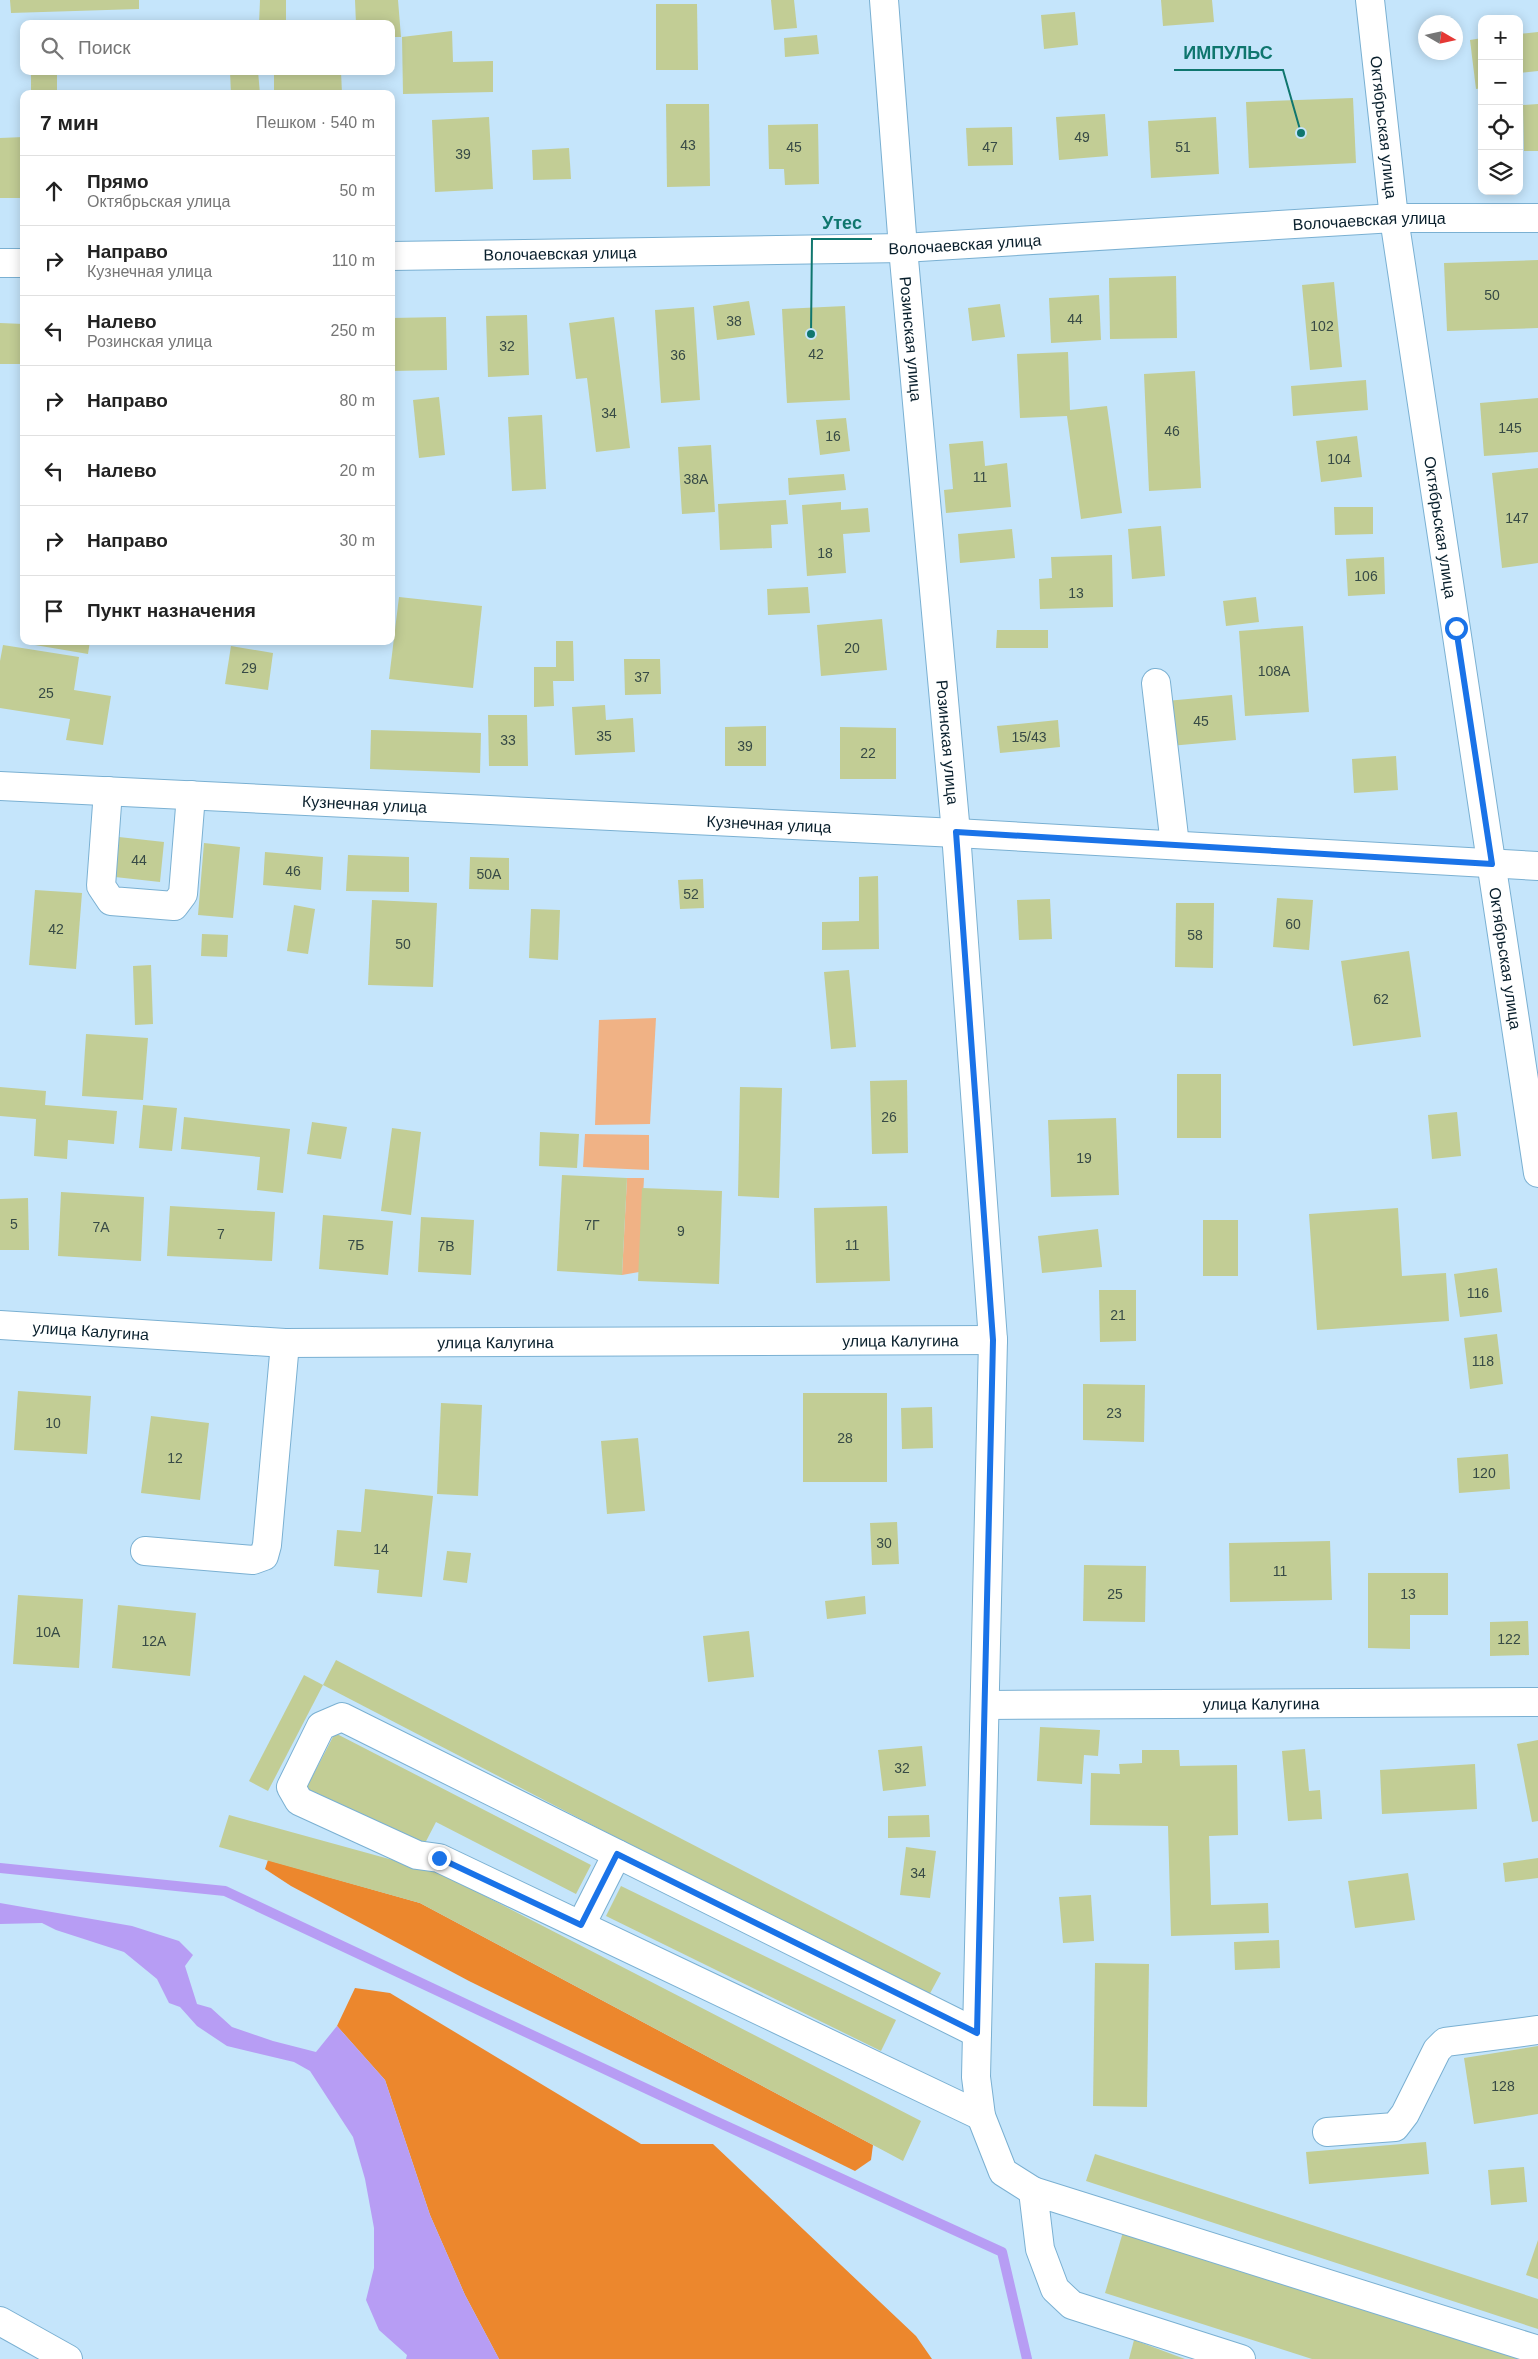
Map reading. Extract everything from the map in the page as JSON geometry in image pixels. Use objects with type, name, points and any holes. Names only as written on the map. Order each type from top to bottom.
[{"type":"street","name":"Розинская улица","points":[[884,0],[903,248],[956,832],[993,1340],[976,2077],[982,2116],[1003,2172],[1033,2190]]},
{"type":"street","name":"Октябрьская улица","points":[[1370,0],[1394,218],[1538,1173]]},
{"type":"street","name":"Волочаевская улица","points":[[395,256],[903,248],[1394,218],[1538,218]]},
{"type":"street","points":[[0,263],[20,262]]},
{"type":"street","points":[[1156,684],[1175,845]]},
{"type":"street","name":"Кузнечная улица","points":[[0,786],[956,832],[1538,866]]},
{"type":"street","points":[[108,791],[101,886],[111,901],[174,906],[184,894],[191,794]]},
{"type":"street","name":"улица Калугина","points":[[0,1325],[285,1343],[993,1340]]},
{"type":"street","points":[[145,1551],[253,1560],[264,1556],[267,1545],[285,1343]]},
{"type":"street","name":"улица Калугина","points":[[985,1705],[1538,1702]]},
{"type":"street","points":[[977,2033],[342,1717],[321,1726],[291,1786],[299,1801],[417,1855],[439,1858],[982,2116]]},
{"type":"street","points":[[581,1925],[617,1854]]},
{"type":"street","points":[[1327,2132],[1395,2127],[1405,2114],[1436,2050],[1445,2042],[1538,2030]]},
{"type":"street","points":[[1241,2359],[1072,2305],[1055,2289],[1040,2249],[1033,2190],[1538,2350]]},
{"type":"street","points":[[0,2321],[68,2359]]},
{"type":"shaded area","points":[[656,1018],[650,1124],[595,1125],[599,1020]]},
{"type":"shaded area","points":[[585,1134],[649,1135],[649,1170],[583,1167]]},
{"type":"shaded area","points":[[627,1178],[644,1178],[639,1272],[622,1275]]},
{"type":"shaded area","points":[[268,1860],[420,1903],[873,2145],[871,2160],[855,2171],[469,1981],[291,1886],[265,1869]]},
{"type":"shaded area","points":[[0,1903],[132,1926],[179,1941],[193,1955],[185,1966],[197,2004],[211,2008],[232,2027],[273,2041],[316,2052],[337,2026],[385,2080],[430,2215],[465,2295],[499,2359],[406,2359],[407,2355],[379,2330],[366,2300],[374,2268],[374,2228],[365,2179],[353,2137],[310,2071],[294,2062],[227,2046],[197,2026],[180,2007],[169,2003],[157,1979],[124,1952],[56,1930],[42,1923],[0,1924]]},
{"type":"shaded area","points":[[355,1988],[390,1993],[641,2144],[713,2144],[916,2336],[932,2359],[499,2359],[465,2295],[430,2215],[385,2080],[337,2026]]},
{"type":"building","points":[[10,0],[139,0],[139,9],[11,13]]},
{"type":"building","points":[[260,0],[286,0],[286,20],[259,20]]},
{"type":"building","points":[[355,0],[398,0],[401,37],[395,37],[395,20],[356,20]]},
{"type":"building","points":[[771,0],[794,0],[797,28],[774,30]]},
{"type":"building","points":[[1161,0],[1212,0],[1214,22],[1163,26]]},
{"type":"building","points":[[656,4],[697,4],[698,70],[656,70]]},
{"type":"building","points":[[1075,12],[1078,45],[1044,49],[1041,15]]},
{"type":"building","points":[[452,31],[453,62],[493,61],[493,92],[403,94],[402,37]]},
{"type":"building","points":[[1538,32],[1538,71],[1523,73],[1523,34]]},
{"type":"building","points":[[817,35],[819,54],[785,57],[784,38]]},
{"type":"building","points":[[1478,39],[1478,89],[1476,89],[1470,40]]},
{"type":"building","points":[[31,75],[57,75],[57,90],[31,90]]},
{"type":"building","points":[[230,75],[258,75],[260,90],[231,90]]},
{"type":"building","points":[[274,75],[341,75],[342,90],[274,90]]},
{"type":"building","points":[[1353,98],[1356,163],[1249,168],[1246,102]]},
{"type":"building","points":[[666,104],[709,104],[710,186],[667,187]]},
{"type":"building","points":[[1538,104],[1538,151],[1524,151],[1523,105]]},
{"type":"building","points":[[1105,114],[1108,156],[1059,160],[1056,117]]},
{"type":"building","points":[[489,117],[493,189],[435,192],[432,120]]},
{"type":"building","points":[[1216,117],[1219,174],[1151,178],[1148,121]]},
{"type":"building","points":[[818,124],[819,184],[785,185],[784,169],[769,169],[768,125]]},
{"type":"building","points":[[1012,127],[1013,165],[968,166],[966,128]]},
{"type":"building","points":[[20,137],[20,198],[0,198],[0,138]]},
{"type":"building","points":[[569,148],[571,179],[533,180],[532,150]]},
{"type":"building","points":[[1538,260],[1538,328],[1447,331],[1444,263]]},
{"type":"building","points":[[1176,276],[1177,338],[1110,339],[1109,278]]},
{"type":"building","points":[[1334,282],[1342,367],[1310,370],[1302,285]]},
{"type":"building","points":[[1099,295],[1101,340],[1051,343],[1049,298]]},
{"type":"building","points":[[749,301],[755,335],[717,340],[713,306]]},
{"type":"building","points":[[1000,304],[1005,337],[972,341],[968,308]]},
{"type":"building","points":[[845,306],[850,400],[787,403],[782,309]]},
{"type":"building","points":[[694,307],[700,400],[661,403],[655,310]]},
{"type":"building","points":[[527,315],[529,375],[488,377],[486,316]]},
{"type":"building","points":[[446,317],[447,370],[395,371],[395,318]]},
{"type":"building","points":[[614,317],[630,448],[596,452],[587,378],[576,379],[569,323]]},
{"type":"building","points":[[0,323],[20,324],[20,364],[0,364]]},
{"type":"building","points":[[1068,352],[1070,410],[1107,406],[1122,513],[1081,519],[1067,416],[1020,418],[1017,354]]},
{"type":"building","points":[[1195,371],[1201,488],[1149,491],[1144,374]]},
{"type":"building","points":[[1366,380],[1368,410],[1293,416],[1291,386]]},
{"type":"building","points":[[439,397],[445,455],[419,458],[413,400]]},
{"type":"building","points":[[1538,398],[1538,452],[1484,456],[1480,403]]},
{"type":"building","points":[[542,415],[546,489],[512,491],[508,417]]},
{"type":"building","points":[[846,418],[850,451],[820,455],[816,420]]},
{"type":"building","points":[[1357,436],[1362,477],[1321,482],[1316,441]]},
{"type":"building","points":[[983,441],[985,466],[1007,463],[1011,507],[946,513],[944,490],[953,489],[949,444]]},
{"type":"building","points":[[711,445],[715,512],[682,514],[678,447]]},
{"type":"building","points":[[1538,468],[1538,563],[1502,568],[1492,473]]},
{"type":"building","points":[[844,474],[846,490],[789,495],[788,478]]},
{"type":"building","points":[[786,500],[788,524],[771,525],[772,548],[720,550],[718,504]]},
{"type":"building","points":[[841,502],[841,510],[868,508],[870,532],[843,534],[846,573],[807,576],[802,505]]},
{"type":"building","points":[[1334,507],[1373,507],[1373,534],[1335,535]]},
{"type":"building","points":[[1161,526],[1165,576],[1132,579],[1128,529]]},
{"type":"building","points":[[1012,529],[1015,558],[960,563],[958,534]]},
{"type":"building","points":[[1112,555],[1113,607],[1040,609],[1039,579],[1052,578],[1051,557]]},
{"type":"building","points":[[1384,557],[1385,594],[1348,596],[1346,559]]},
{"type":"building","points":[[808,587],[810,613],[768,615],[767,589]]},
{"type":"building","points":[[399,597],[482,606],[473,688],[389,679],[393,645],[395,645]]},
{"type":"building","points":[[1256,597],[1259,622],[1226,626],[1223,601]]},
{"type":"building","points":[[882,619],[887,670],[821,676],[817,625]]},
{"type":"building","points":[[1303,626],[1309,712],[1245,716],[1239,631]]},
{"type":"building","points":[[997,630],[1048,630],[1048,648],[996,648]]},
{"type":"building","points":[[556,641],[573,641],[574,681],[553,681],[554,706],[534,707],[534,667],[556,667]]},
{"type":"building","points":[[3,645],[79,657],[74,690],[111,696],[103,745],[66,740],[70,719],[0,708],[0,661]]},
{"type":"building","points":[[35,645],[89,645],[88,654]]},
{"type":"building","points":[[231,646],[273,653],[268,690],[225,684]]},
{"type":"building","points":[[624,659],[660,659],[661,694],[625,695]]},
{"type":"building","points":[[1232,695],[1236,740],[1170,746],[1166,701]]},
{"type":"building","points":[[605,705],[606,720],[633,718],[635,752],[575,755],[572,707]]},
{"type":"building","points":[[488,715],[527,715],[528,766],[489,766]]},
{"type":"building","points":[[1058,720],[1060,747],[1000,753],[997,726]]},
{"type":"building","points":[[766,726],[766,766],[725,766],[725,727]]},
{"type":"building","points":[[840,727],[896,728],[896,779],[840,779]]},
{"type":"building","points":[[371,730],[481,733],[480,773],[370,769]]},
{"type":"building","points":[[1396,756],[1398,790],[1354,793],[1352,759]]},
{"type":"building","points":[[119,837],[164,842],[160,882],[115,877]]},
{"type":"building","points":[[204,843],[240,847],[233,918],[198,915]]},
{"type":"building","points":[[265,852],[323,857],[321,890],[263,885]]},
{"type":"building","points":[[348,855],[409,857],[409,892],[346,891]]},
{"type":"building","points":[[470,857],[509,858],[509,890],[469,889]]},
{"type":"building","points":[[878,876],[879,949],[822,950],[822,922],[859,921],[859,877]]},
{"type":"building","points":[[703,879],[704,908],[680,909],[678,880]]},
{"type":"building","points":[[35,890],[82,893],[76,969],[29,965]]},
{"type":"building","points":[[1277,898],[1313,900],[1309,950],[1273,947]]},
{"type":"building","points":[[1050,899],[1052,939],[1019,940],[1017,900]]},
{"type":"building","points":[[372,900],[437,903],[433,987],[368,985]]},
{"type":"building","points":[[1176,903],[1214,903],[1213,968],[1175,967]]},
{"type":"building","points":[[294,905],[315,909],[308,954],[287,951]]},
{"type":"building","points":[[531,909],[560,910],[558,960],[529,958]]},
{"type":"building","points":[[202,934],[228,935],[227,957],[201,956]]},
{"type":"building","points":[[1409,951],[1421,1037],[1353,1046],[1341,961]]},
{"type":"building","points":[[151,965],[153,1024],[135,1025],[133,966]]},
{"type":"building","points":[[849,970],[856,1047],[831,1049],[824,972]]},
{"type":"building","points":[[86,1034],[148,1038],[143,1100],[82,1096]]},
{"type":"building","points":[[1177,1074],[1221,1074],[1221,1138],[1177,1138]]},
{"type":"building","points":[[907,1080],[908,1153],[872,1154],[870,1081]]},
{"type":"building","points":[[0,1087],[46,1091],[45,1105],[117,1111],[114,1144],[68,1140],[67,1159],[34,1156],[36,1119],[0,1116]]},
{"type":"building","points":[[740,1087],[782,1088],[779,1198],[738,1196]]},
{"type":"building","points":[[143,1105],[177,1108],[172,1151],[139,1148]]},
{"type":"building","points":[[1457,1112],[1461,1156],[1432,1159],[1428,1115]]},
{"type":"building","points":[[184,1117],[290,1129],[283,1193],[257,1190],[260,1157],[181,1149]]},
{"type":"building","points":[[1116,1118],[1119,1195],[1051,1197],[1048,1120]]},
{"type":"building","points":[[312,1122],[347,1127],[341,1159],[307,1154]]},
{"type":"building","points":[[392,1128],[421,1132],[411,1215],[381,1211]]},
{"type":"building","points":[[540,1132],[579,1134],[577,1168],[539,1166]]},
{"type":"building","points":[[562,1175],[627,1178],[622,1275],[557,1271]]},
{"type":"building","points":[[642,1188],[722,1191],[719,1284],[638,1281]]},
{"type":"building","points":[[61,1192],[144,1197],[141,1261],[58,1256]]},
{"type":"building","points":[[28,1198],[29,1250],[0,1250],[0,1199]]},
{"type":"building","points":[[170,1206],[275,1212],[272,1261],[167,1256]]},
{"type":"building","points":[[887,1206],[890,1281],[816,1283],[814,1208]]},
{"type":"building","points":[[1398,1208],[1402,1276],[1446,1273],[1449,1321],[1317,1330],[1309,1214]]},
{"type":"building","points":[[323,1215],[393,1221],[388,1275],[319,1269]]},
{"type":"building","points":[[421,1217],[474,1220],[471,1275],[418,1272]]},
{"type":"building","points":[[1203,1220],[1238,1220],[1238,1276],[1203,1276]]},
{"type":"building","points":[[1098,1229],[1102,1267],[1042,1273],[1038,1236]]},
{"type":"building","points":[[1497,1268],[1502,1312],[1460,1317],[1454,1274]]},
{"type":"building","points":[[1099,1290],[1136,1290],[1136,1341],[1100,1342]]},
{"type":"building","points":[[1497,1334],[1503,1384],[1470,1389],[1464,1338]]},
{"type":"building","points":[[1083,1384],[1145,1385],[1144,1442],[1083,1440]]},
{"type":"building","points":[[18,1391],[91,1396],[87,1454],[14,1450]]},
{"type":"building","points":[[803,1393],[887,1393],[887,1482],[803,1482]]},
{"type":"building","points":[[441,1403],[482,1405],[478,1496],[437,1494]]},
{"type":"building","points":[[932,1407],[933,1448],[902,1449],[901,1408]]},
{"type":"building","points":[[151,1416],[209,1423],[200,1500],[141,1493]]},
{"type":"building","points":[[638,1438],[645,1511],[607,1514],[601,1441]]},
{"type":"building","points":[[1508,1454],[1510,1489],[1459,1493],[1457,1458]]},
{"type":"building","points":[[365,1489],[433,1496],[422,1597],[377,1593],[379,1570],[334,1566],[337,1530],[361,1532]]},
{"type":"building","points":[[897,1522],[899,1564],[872,1565],[870,1523]]},
{"type":"building","points":[[1330,1541],[1332,1600],[1230,1602],[1229,1543]]},
{"type":"building","points":[[447,1551],[471,1553],[467,1583],[443,1580]]},
{"type":"building","points":[[1084,1565],[1146,1566],[1145,1622],[1083,1621]]},
{"type":"building","points":[[1368,1573],[1448,1573],[1448,1615],[1410,1615],[1410,1649],[1368,1648]]},
{"type":"building","points":[[18,1595],[83,1599],[79,1668],[13,1664]]},
{"type":"building","points":[[865,1596],[866,1614],[827,1619],[825,1601]]},
{"type":"building","points":[[118,1605],[196,1613],[190,1676],[112,1668]]},
{"type":"building","points":[[1528,1621],[1529,1655],[1490,1656],[1490,1622]]},
{"type":"building","points":[[749,1631],[754,1677],[708,1682],[703,1636]]},
{"type":"building","points":[[336,1660],[941,1973],[927,1999],[323,1685]]},
{"type":"building","points":[[304,1675],[323,1685],[268,1791],[249,1781]]},
{"type":"building","points":[[1040,1727],[1100,1730],[1098,1756],[1084,1755],[1082,1784],[1037,1781]]},
{"type":"building","points":[[335,1733],[591,1865],[576,1894],[436,1822],[422,1849],[306,1789]]},
{"type":"building","points":[[1538,1740],[1538,1821],[1532,1822],[1517,1744]]},
{"type":"building","points":[[922,1746],[926,1786],[883,1791],[878,1750]]},
{"type":"building","points":[[1305,1749],[1309,1791],[1320,1790],[1322,1819],[1288,1821],[1282,1751]]},
{"type":"building","points":[[1142,1750],[1179,1750],[1180,1766],[1237,1765],[1238,1835],[1209,1836],[1211,1905],[1268,1903],[1269,1933],[1171,1936],[1168,1826],[1090,1825],[1091,1773],[1120,1774],[1119,1764],[1142,1763]]},
{"type":"building","points":[[1475,1764],[1477,1809],[1382,1814],[1380,1770]]},
{"type":"building","points":[[229,1815],[440,1873],[921,2121],[903,2161],[420,1903],[219,1847]]},
{"type":"building","points":[[929,1815],[930,1837],[888,1838],[888,1816]]},
{"type":"building","points":[[906,1847],[936,1851],[930,1898],[900,1895]]},
{"type":"building","points":[[1538,1858],[1538,1878],[1505,1882],[1503,1863]]},
{"type":"building","points":[[1408,1873],[1415,1920],[1355,1928],[1348,1881]]},
{"type":"building","points":[[621,1886],[896,2020],[881,2051],[606,1916]]},
{"type":"building","points":[[1091,1895],[1094,1941],[1063,1943],[1059,1897]]},
{"type":"building","points":[[1279,1940],[1280,1968],[1235,1970],[1234,1942]]},
{"type":"building","points":[[1095,1963],[1149,1964],[1147,2107],[1093,2106]]},
{"type":"building","points":[[1538,2046],[1538,2114],[1474,2124],[1464,2058]]},
{"type":"building","points":[[1426,2142],[1429,2174],[1309,2184],[1306,2152]]},
{"type":"building","points":[[1095,2154],[1538,2299],[1538,2329],[1086,2181]]},
{"type":"building","points":[[1524,2167],[1527,2202],[1491,2205],[1488,2170]]},
{"type":"building","points":[[1123,2232],[1519,2359],[1312,2359],[1105,2293]]},
{"type":"building","points":[[1538,2240],[1538,2279],[1526,2275]]},
{"type":"building","points":[[1134,2340],[1185,2359],[1129,2359]]},
{"type":"waterway","points":[[0,1868],[225,1891],[711,2119],[1002,2252],[1027,2359]]},
{"type":"place","name":"ИМПУЛЬС","points":[[1301,133]]},
{"type":"place","name":"Утес","points":[[811,334]]},
{"type":"route","points":[[439,1858],[581,1925],[617,1854],[977,2033],[993,1340],[956,832],[1492,864],[1456,628]]}]
